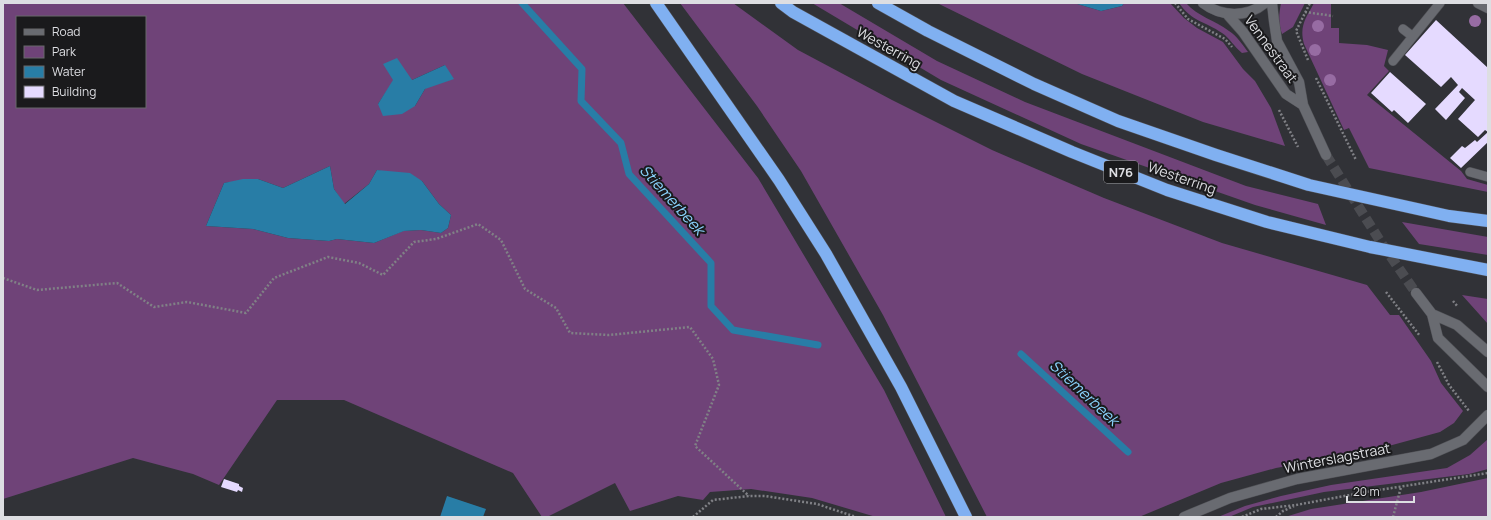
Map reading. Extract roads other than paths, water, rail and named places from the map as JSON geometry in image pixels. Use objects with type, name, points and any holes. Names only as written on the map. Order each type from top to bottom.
[{"type":"highway","points":[[656,3],[778,180],[826,254],[901,387],[966,517]]},
{"type":"highway","name":"Westerring","points":[[781,3],[793,12],[954,101],[1072,152],[1167,190],[1267,222],[1370,247],[1488,270]]},
{"type":"highway","points":[[878,3],[928,31],[1034,84],[1126,123],[1216,155],[1309,185],[1448,216],[1488,221]]},
{"type":"street","name":"Vennestraat","points":[[1203,3],[1211,9],[1228,14],[1244,14],[1259,8],[1265,3]]},
{"type":"street","name":"Vennestraat","points":[[1272,3],[1277,41],[1299,82],[1303,105]]},
{"type":"street","points":[[1478,3],[1488,8]]},
{"type":"street","name":"Vennestraat","points":[[1228,14],[1243,32],[1286,94],[1303,105]]},
{"type":"street","points":[[1303,105],[1326,155]]},
{"type":"street","points":[[1416,293],[1432,314],[1438,338],[1488,387]]},
{"type":"street","points":[[1432,314],[1458,325],[1488,352]]},
{"type":"street","name":"Winterslagstraat","points":[[1184,517],[1230,498],[1297,479],[1431,454],[1463,440],[1488,415]]},
{"type":"lane","points":[[1393,61],[1440,3]]},
{"type":"lane","points":[[1403,29],[1412,36]]},
{"type":"lane","points":[[1470,172],[1488,177]]},
{"type":"water","points":[[1074,3],[1124,3],[1122,6],[1101,11]]},
{"type":"water","points":[[397,58],[412,80],[445,65],[454,79],[425,89],[415,106],[402,114],[383,116],[378,104],[393,80],[383,64]]},
{"type":"water","points":[[330,166],[334,189],[345,204],[369,184],[377,170],[410,173],[422,181],[439,204],[451,215],[448,228],[441,233],[421,230],[404,231],[374,243],[337,239],[329,241],[288,238],[253,229],[206,226],[224,183],[243,179],[258,179],[283,188]]},
{"type":"water","points":[[447,496],[486,509],[483,517],[440,517]]},
{"type":"waterway","name":"Stiemerbeek","points":[[522,3],[582,69],[581,101],[621,143],[629,174],[711,263],[711,306],[733,330],[818,345]]},
{"type":"waterway","name":"Stiemerbeek","points":[[1021,354],[1128,452]]},
{"type":"tunnel","points":[[1326,155],[1382,244],[1416,293]]}]
